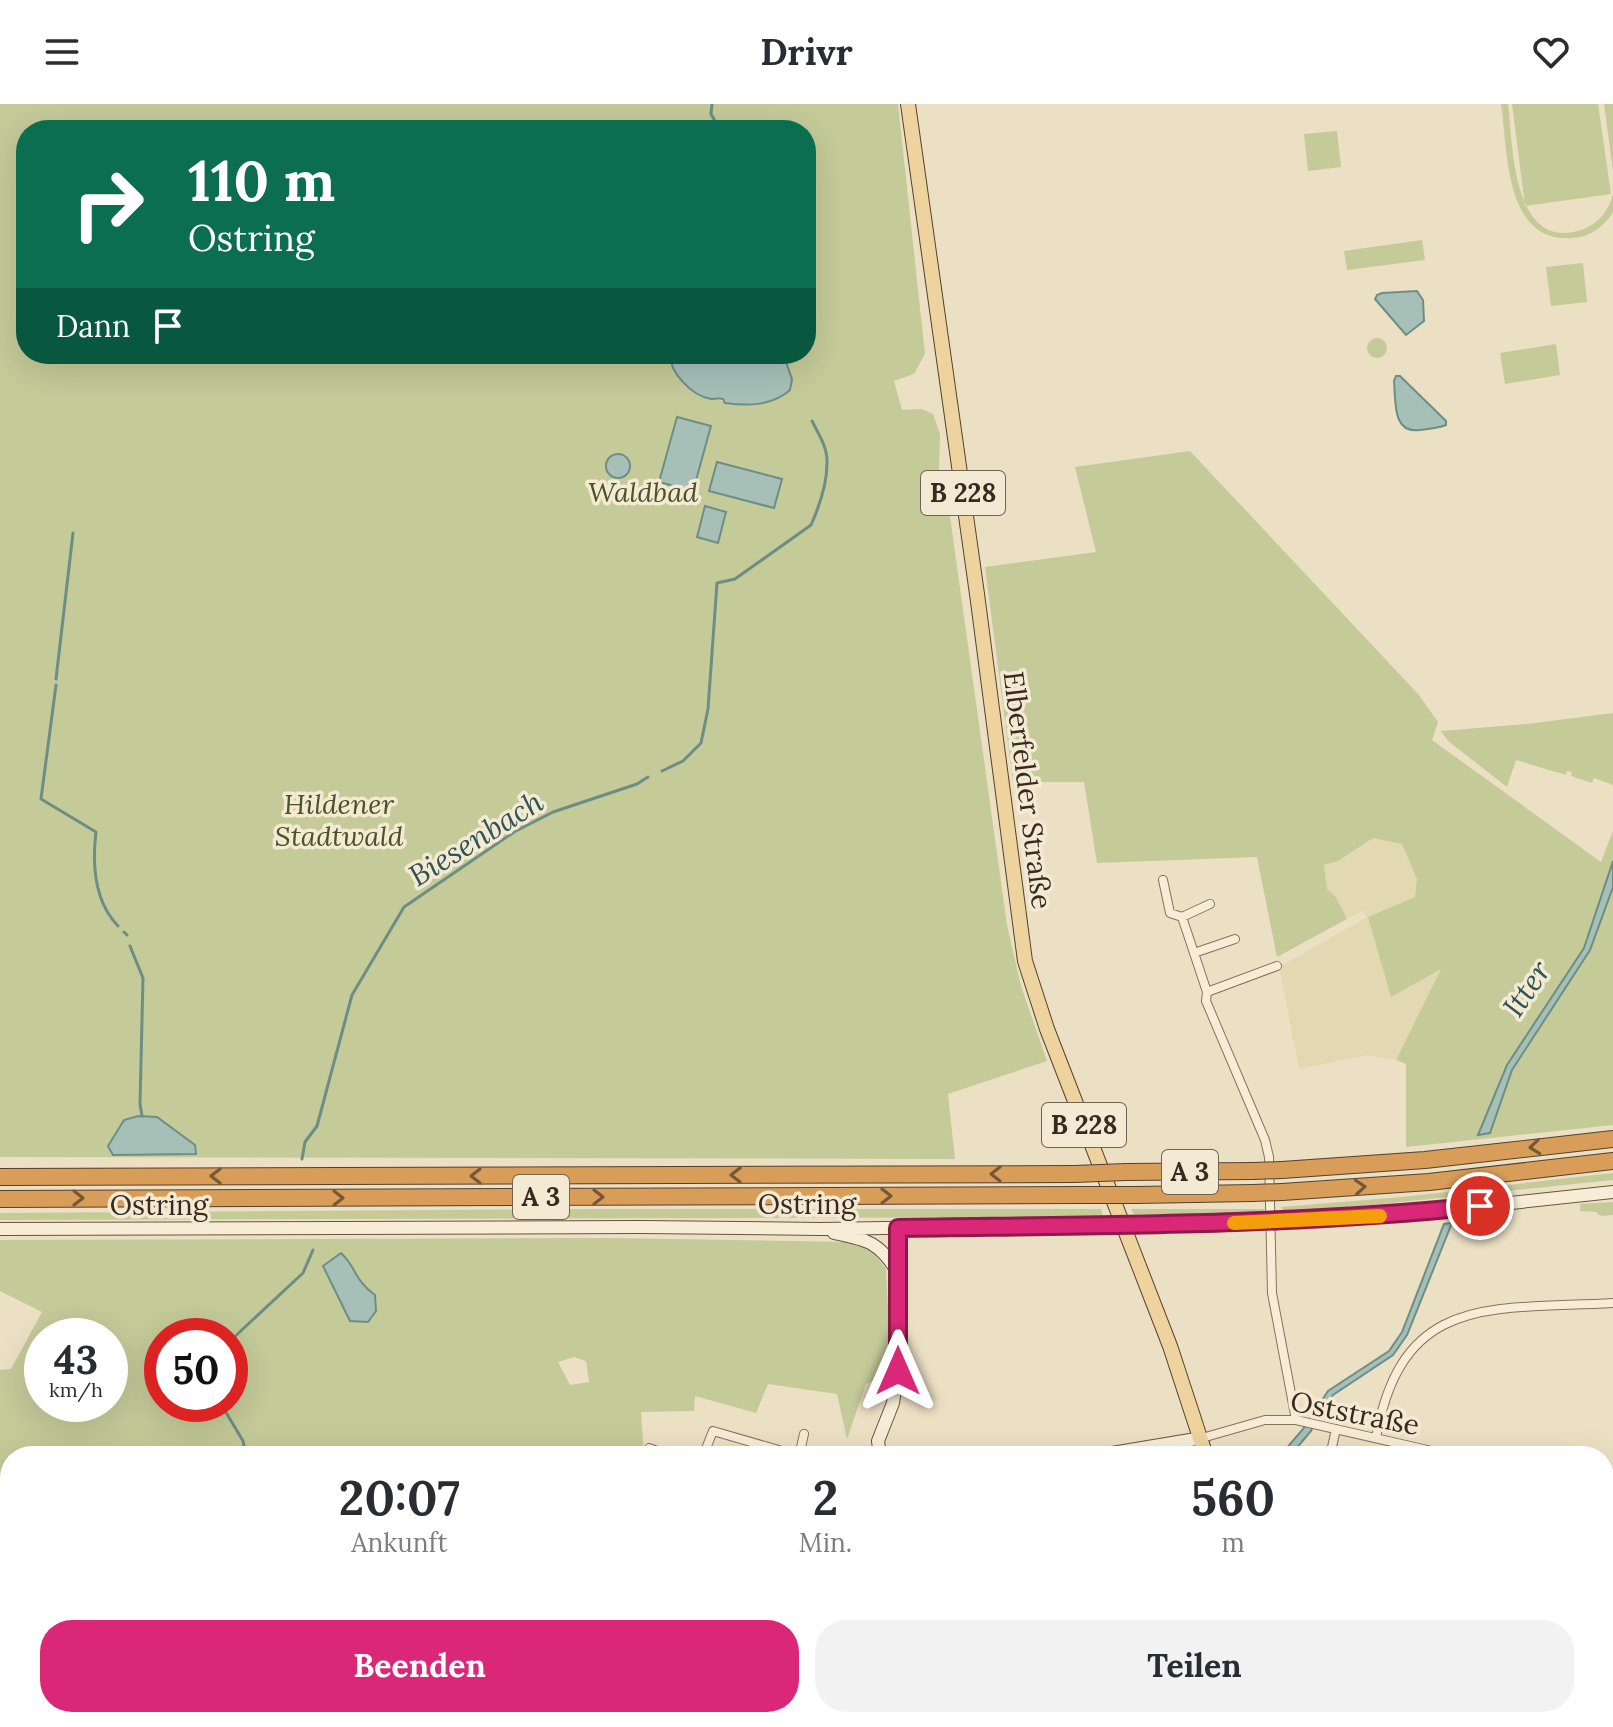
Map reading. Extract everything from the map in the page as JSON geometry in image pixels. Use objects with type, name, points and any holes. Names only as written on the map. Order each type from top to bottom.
[{"type":"highway","name":"A 3","points":[[0,1177],[1253,1171],[1425,1160],[1613,1139]]},
{"type":"highway","name":"A 3","points":[[0,1199],[1253,1193],[1429,1182],[1613,1161]]},
{"type":"main road","name":"Elberfelder Straße","points":[[908,104],[1025,961],[1047,1029],[1170,1346],[1204,1446]]},
{"type":"main road","name":"Ostring","points":[[0,1229],[820,1229],[1259,1222],[1399,1215],[1613,1192]]},
{"type":"main road","points":[[879,1446],[893,1403],[898,1371],[898,1228]]},
{"type":"main road","points":[[820,1229],[873,1243],[885,1252],[898,1272]]},
{"type":"main road","points":[[1154,1446],[1202,1438]]},
{"type":"street","points":[[1163,880],[1170,913],[1182,917],[1210,904]]},
{"type":"street","points":[[1182,917],[1207,992],[1206,1001],[1265,1140],[1269,1157],[1272,1293],[1301,1420]]},
{"type":"street","points":[[1194,953],[1235,939]]},
{"type":"street","points":[[1207,992],[1277,966]]},
{"type":"street","points":[[1376,1438],[1393,1376],[1419,1340],[1437,1326],[1478,1313],[1613,1303]]},
{"type":"street","name":"Oststraße","points":[[1202,1438],[1265,1420],[1301,1420],[1411,1446]]},
{"type":"street","points":[[1332,1446],[1336,1429]]},
{"type":"street","points":[[707,1446],[713,1431],[765,1446]]},
{"type":"street","points":[[801,1446],[804,1434]]},
{"type":"shaded area","points":[[1373,837],[1402,844],[1417,879],[1416,897],[1390,997],[1442,968],[1396,1060],[1367,1055],[1299,1069],[1279,967],[1367,917],[1363,911],[1347,919],[1335,896],[1327,889],[1323,865],[1338,861]]},
{"type":"green space","name":"Hildener Stadtwald","points":[[0,104],[898,104],[925,354],[914,374],[894,381],[902,410],[922,409],[933,414],[940,434],[939,472],[949,509],[1007,925],[1021,986],[1047,1061],[948,1094],[955,1159],[0,1157]]},
{"type":"green space","points":[[1501,104],[1508,104],[1515,168],[1529,211],[1541,225],[1558,233],[1581,230],[1602,216],[1613,194],[1613,212],[1601,227],[1585,236],[1572,238],[1550,236],[1533,226],[1521,210],[1514,190]]},
{"type":"green space","points":[[1512,104],[1598,104],[1611,194],[1525,206]]},
{"type":"green space","points":[[1604,104],[1613,104],[1613,171]]},
{"type":"green space","points":[[1337,131],[1341,167],[1308,171],[1304,134]]},
{"type":"green space","points":[[1422,240],[1425,260],[1347,270],[1344,251]]},
{"type":"green space","points":[[1583,263],[1587,302],[1551,306],[1546,267]]},
{"type":"green space","points":[[1377,338],[1384,341],[1387,348],[1384,355],[1377,358],[1370,355],[1367,348],[1370,341]]},
{"type":"green space","points":[[1556,344],[1560,375],[1505,384],[1500,353]]},
{"type":"green space","points":[[1190,451],[1419,695],[1438,722],[1432,740],[1601,862],[1613,831],[1613,1125],[1406,1147],[1406,1064],[1396,1060],[1441,969],[1391,997],[1368,917],[1415,897],[1417,879],[1402,844],[1373,838],[1338,861],[1324,865],[1327,889],[1335,896],[1347,919],[1277,957],[1257,857],[1097,863],[1084,782],[1013,782],[985,567],[1096,552],[1075,467]]},
{"type":"green space","points":[[1613,713],[1613,785],[1594,778],[1592,783],[1571,776],[1572,772],[1567,771],[1566,775],[1516,760],[1507,787],[1448,741],[1441,731],[1527,724]]},
{"type":"green space","points":[[1613,1173],[1613,1180],[1285,1214],[1281,1207],[1402,1197]]},
{"type":"green space","points":[[1613,1202],[1613,1215],[1601,1216],[1596,1212],[1580,1211],[1580,1204]]},
{"type":"green space","points":[[1101,1209],[1103,1217],[0,1220],[0,1213]]},
{"type":"green space","points":[[1131,1209],[1264,1209],[1264,1217],[1134,1214]]},
{"type":"green space","points":[[611,1238],[853,1242],[873,1252],[886,1269],[890,1346],[885,1376],[866,1384],[847,1439],[837,1394],[768,1384],[756,1413],[695,1396],[694,1411],[641,1412],[643,1446],[0,1446],[0,1370],[11,1369],[24,1345],[24,1422],[128,1422],[128,1318],[39,1318],[42,1312],[0,1291],[0,1240]],"holes":[[[574,1357],[586,1361],[589,1382],[570,1385],[558,1362]]]},
{"type":"water","points":[[1417,291],[1423,300],[1424,321],[1406,335],[1375,299],[1382,293]]},
{"type":"water","points":[[672,364],[787,364],[792,379],[790,390],[768,402],[725,403],[723,399],[711,399],[696,393]]},
{"type":"water","points":[[1396,376],[1400,376],[1446,421],[1446,425],[1420,430],[1404,427],[1397,415]]},
{"type":"water","points":[[677,417],[711,426],[693,491],[659,482]]},
{"type":"water","points":[[618,454],[626,458],[630,466],[626,474],[618,478],[610,474],[606,466],[610,458]]},
{"type":"water","points":[[717,462],[782,479],[774,508],[709,491]]},
{"type":"water","points":[[705,506],[726,512],[718,543],[697,537]]},
{"type":"water","points":[[1613,861],[1613,887],[1590,950],[1512,1070],[1490,1133],[1478,1135],[1507,1065],[1584,948]]},
{"type":"water","points":[[138,1116],[157,1117],[195,1145],[196,1154],[113,1155],[108,1146],[124,1120]]},
{"type":"water","points":[[1452,1223],[1407,1335],[1393,1355],[1333,1395],[1298,1446],[1289,1446],[1328,1391],[1389,1351],[1402,1332],[1444,1224]]},
{"type":"water","points":[[341,1253],[363,1284],[375,1295],[376,1311],[368,1322],[350,1321],[323,1266]]},
{"type":"waterway","name":"Biesenbach","points":[[712,104],[711,114],[714,120]]},
{"type":"waterway","name":"Biesenbach","points":[[662,771],[683,761],[701,743],[708,709],[717,583],[735,579],[811,525],[822,494],[827,463],[824,446],[812,421]]},
{"type":"waterway","points":[[56,679],[73,533]]},
{"type":"waterway","points":[[56,685],[41,799],[96,832],[96,882],[104,905],[118,926]]},
{"type":"waterway","name":"Biesenbach","points":[[302,1159],[305,1142],[317,1126],[352,995],[404,907],[514,832],[553,812],[637,784],[648,777]]},
{"type":"waterway","points":[[124,932],[127,935]]},
{"type":"waterway","points":[[130,946],[143,978],[142,1116]]},
{"type":"waterway","name":"Biesenbach","points":[[248,1324],[303,1273],[313,1250]]},
{"type":"waterway","name":"Biesenbach","points":[[232,1422],[244,1446]]},
{"type":"slow traffic","points":[[1234,1223],[1380,1216]]},
{"type":"route","points":[[898,1371],[898,1228],[1259,1222],[1399,1215],[1480,1206]]},
{"type":"park label","name":"Waldbad","points":[[643,492]]},
{"type":"water label","name":"Itter","points":[[1527,989]]}]
